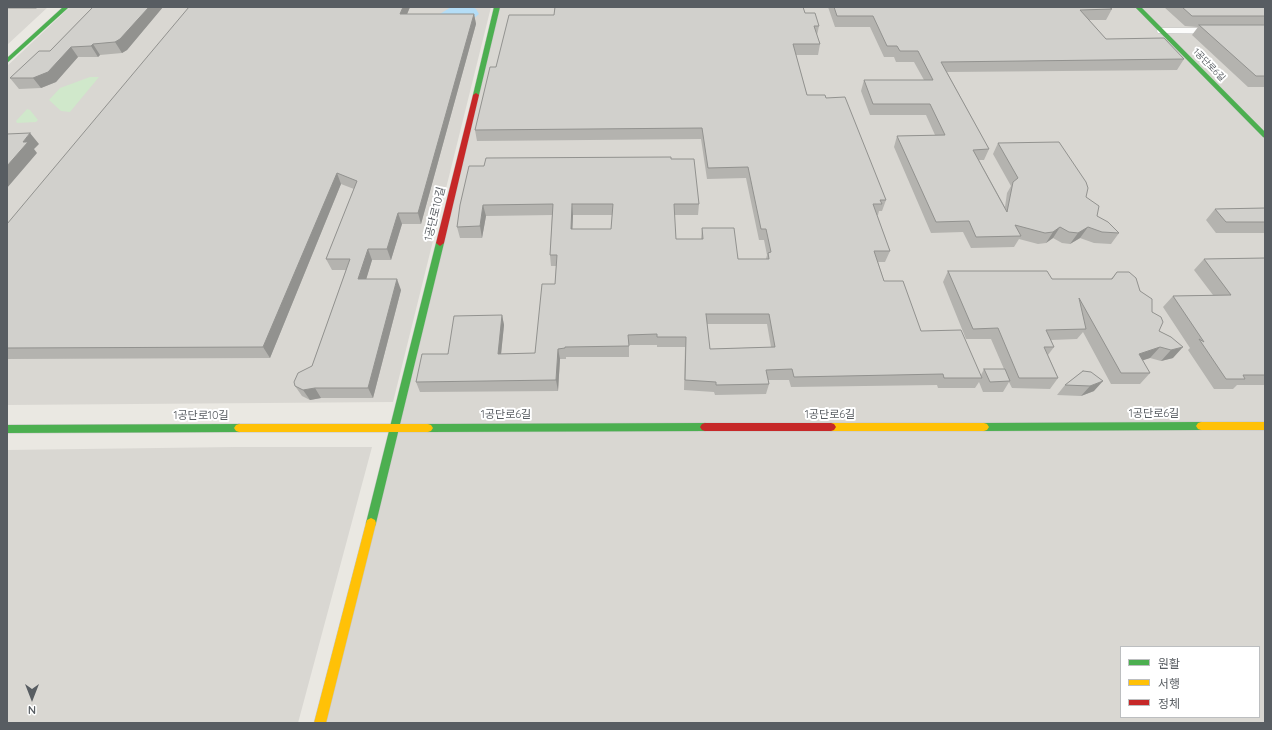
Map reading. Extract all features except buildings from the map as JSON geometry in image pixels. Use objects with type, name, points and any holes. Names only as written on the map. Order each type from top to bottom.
[{"type":"street","points":[[7,52],[56,7]]},
{"type":"street","points":[[7,61],[66,7]]},
{"type":"street","name":"1공단로10길","points":[[320,723],[396,428],[497,7]]},
{"type":"street","name":"1공단로6길","points":[[1138,7],[1265,136]]},
{"type":"street","points":[[1162,31],[1265,30]]},
{"type":"street","name":"1공단로6길","points":[[396,428],[1265,426]]},
{"type":"street","name":"1공단로10길","points":[[7,428],[396,428]]},
{"type":"shaded area","points":[[7,7],[48,7],[7,45]]},
{"type":"shaded area","points":[[70,7],[491,7],[393,402],[7,405],[7,66]]},
{"type":"shaded area","points":[[497,7],[1265,7],[1265,723],[320,723]]},
{"type":"shaded area","points":[[372,447],[298,723],[7,723],[7,450]]},
{"type":"green space","points":[[90,77],[99,77],[70,112],[61,111],[49,100],[60,88]]},
{"type":"green space","points":[[27,109],[30,110],[38,120],[36,122],[17,123],[16,121]]},
{"type":"water","points":[[451,7],[472,7],[476,9],[479,14],[472,20],[440,14]]},
{"type":"traffic: fast","points":[[7,61],[66,7]]},
{"type":"traffic: fast","points":[[476,95],[497,7]]},
{"type":"traffic: fast","points":[[1138,7],[1265,136]]},
{"type":"traffic: fast","points":[[371,523],[440,243]]},
{"type":"traffic: fast","points":[[984,427],[1201,426]]},
{"type":"traffic: fast","points":[[428,428],[705,427]]},
{"type":"traffic: fast","points":[[7,429],[239,428]]},
{"type":"traffic: slow","points":[[1201,426],[1265,426]]},
{"type":"traffic: slow","points":[[831,427],[984,427]]},
{"type":"traffic: slow","points":[[239,428],[428,428]]},
{"type":"traffic: slow","points":[[320,723],[371,523]]},
{"type":"traffic: jam","points":[[440,243],[476,95]]},
{"type":"traffic: jam","points":[[705,427],[831,427]]}]
